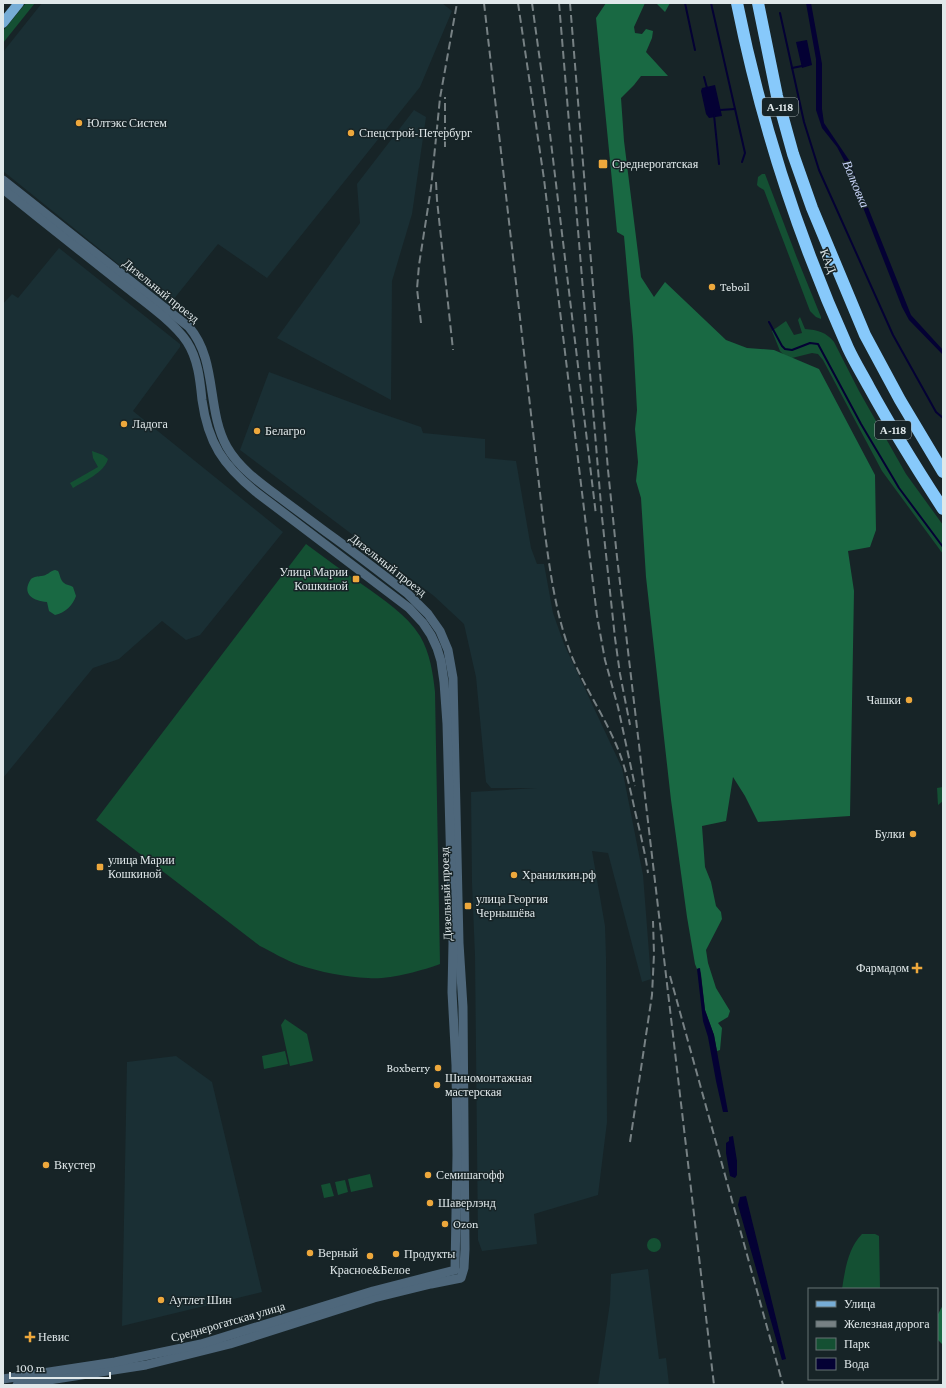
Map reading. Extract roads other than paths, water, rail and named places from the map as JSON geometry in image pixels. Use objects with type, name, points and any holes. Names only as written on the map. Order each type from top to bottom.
[{"type":"highway","name":"КАД","points":[[737,3],[744,39],[776,159],[795,216],[816,271],[848,348],[902,446],[943,509]]},
{"type":"highway","name":"КАД","points":[[758,3],[777,96],[793,154],[815,216],[865,335],[900,400],[943,472]]},
{"type":"main road","points":[[3,23],[19,3]]},
{"type":"street","name":"Дизельный проезд","points":[[3,180],[189,327],[203,350],[207,364],[214,412],[220,432],[229,451],[238,462],[264,485],[408,594],[424,608],[433,619],[446,644],[452,664],[454,687],[459,936],[462,1007],[464,1268],[461,1278]]},
{"type":"street","name":"Дизельный проезд","points":[[3,189],[148,304],[180,332],[188,343],[195,357],[208,429],[215,446],[227,465],[256,492],[409,608],[423,623],[437,648],[441,661],[444,682],[448,758],[452,992],[455,1034],[457,1122],[455,1270]]},
{"type":"street","name":"Среднерогатская улица","points":[[3,1379],[115,1362],[201,1344],[373,1291],[455,1270]]},
{"type":"street","name":"Среднерогатская улица","points":[[17,1385],[146,1365],[230,1344],[374,1298],[461,1278]]},
{"type":"water","name":"Волковка","points":[[806,3],[811,3],[822,64],[822,109],[824,123],[849,160],[911,315],[943,350],[943,355],[909,320],[902,307],[846,164],[837,147],[822,128],[816,110],[816,59]]},
{"type":"water","points":[[807,40],[812,65],[802,68],[796,42]]},
{"type":"water","points":[[715,85],[722,116],[709,118],[706,114],[701,91],[702,88]]},
{"type":"water","points":[[700,968],[705,1010],[714,1035],[728,1112],[723,1112],[708,1037],[703,1021],[697,969]]},
{"type":"water","points":[[733,1136],[737,1161],[737,1175],[735,1178],[730,1176],[726,1153],[726,1143],[729,1141],[729,1137]]},
{"type":"water","points":[[746,1196],[786,1359],[782,1360],[738,1205],[740,1197]]},
{"type":"waterway","points":[[685,3],[695,50]]},
{"type":"waterway","points":[[711,3],[745,153],[742,162]]},
{"type":"waterway","points":[[780,13],[804,122],[819,170],[893,335],[936,412],[943,418]]},
{"type":"waterway","points":[[792,68],[802,66]]},
{"type":"waterway","points":[[704,77],[707,88]]},
{"type":"waterway","points":[[720,110],[735,109]]},
{"type":"waterway","points":[[714,115],[719,164]]},
{"type":"waterway","points":[[769,322],[785,349],[792,350],[810,343],[818,344],[861,424],[899,488],[943,547]]},
{"type":"railway","points":[[421,323],[417,289],[419,265],[431,188],[440,98],[457,3]]},
{"type":"railway","points":[[484,3],[547,552],[559,617],[569,649],[579,673],[609,730],[622,759],[644,850],[648,873]]},
{"type":"railway","points":[[518,3],[544,179],[597,616],[605,660],[618,707],[635,786]]},
{"type":"railway","points":[[532,3],[550,134],[596,515]]},
{"type":"railway","points":[[559,3],[602,517],[615,638],[630,725]]},
{"type":"railway","points":[[570,3],[608,470],[617,557],[714,1385]]},
{"type":"railway","points":[[445,97],[445,147]]},
{"type":"railway","points":[[436,182],[453,350]]},
{"type":"railway","points":[[630,1142],[652,995],[654,954],[653,921]]},
{"type":"railway","points":[[670,976],[783,1385]]},
{"type":"place","name":"Юлтэкс Систем","points":[[79,123]]},
{"type":"place","name":"Спецстрой-Петербург","points":[[351,133]]},
{"type":"place","name":"Среднерогатская","points":[[603,164]]},
{"type":"place","name":"Teboil","points":[[712,287]]},
{"type":"place","name":"Ладога","points":[[124,424]]},
{"type":"place","name":"Белагро","points":[[257,431]]},
{"type":"place","name":"Улица Марии Кошкиной","points":[[356,579]]},
{"type":"place","name":"Чашки","points":[[909,700]]},
{"type":"place","name":"Булки","points":[[913,834]]},
{"type":"place","name":"улица Марии Кошкиной","points":[[100,867]]},
{"type":"place","name":"Хранилкин.рф","points":[[514,875]]},
{"type":"place","name":"улица Георгия Чернышёва","points":[[468,906]]},
{"type":"place","name":"Фармадом","points":[[917,968]]},
{"type":"place","name":"Boxberry","points":[[438,1068]]},
{"type":"place","name":"Шиномонтажная мастерская","points":[[437,1085]]},
{"type":"place","name":"Вкустер","points":[[46,1165]]},
{"type":"place","name":"Семишагофф","points":[[428,1175]]},
{"type":"place","name":"Шаверлэнд","points":[[430,1203]]},
{"type":"place","name":"Ozon","points":[[445,1224]]},
{"type":"place","name":"Верный","points":[[310,1253]]},
{"type":"place","name":"Продукты","points":[[396,1254]]},
{"type":"place","name":"Красное&Белое","points":[[370,1256]]},
{"type":"place","name":"Аутлет Шин","points":[[161,1300]]},
{"type":"place","name":"Невис","points":[[30,1337]]}]
